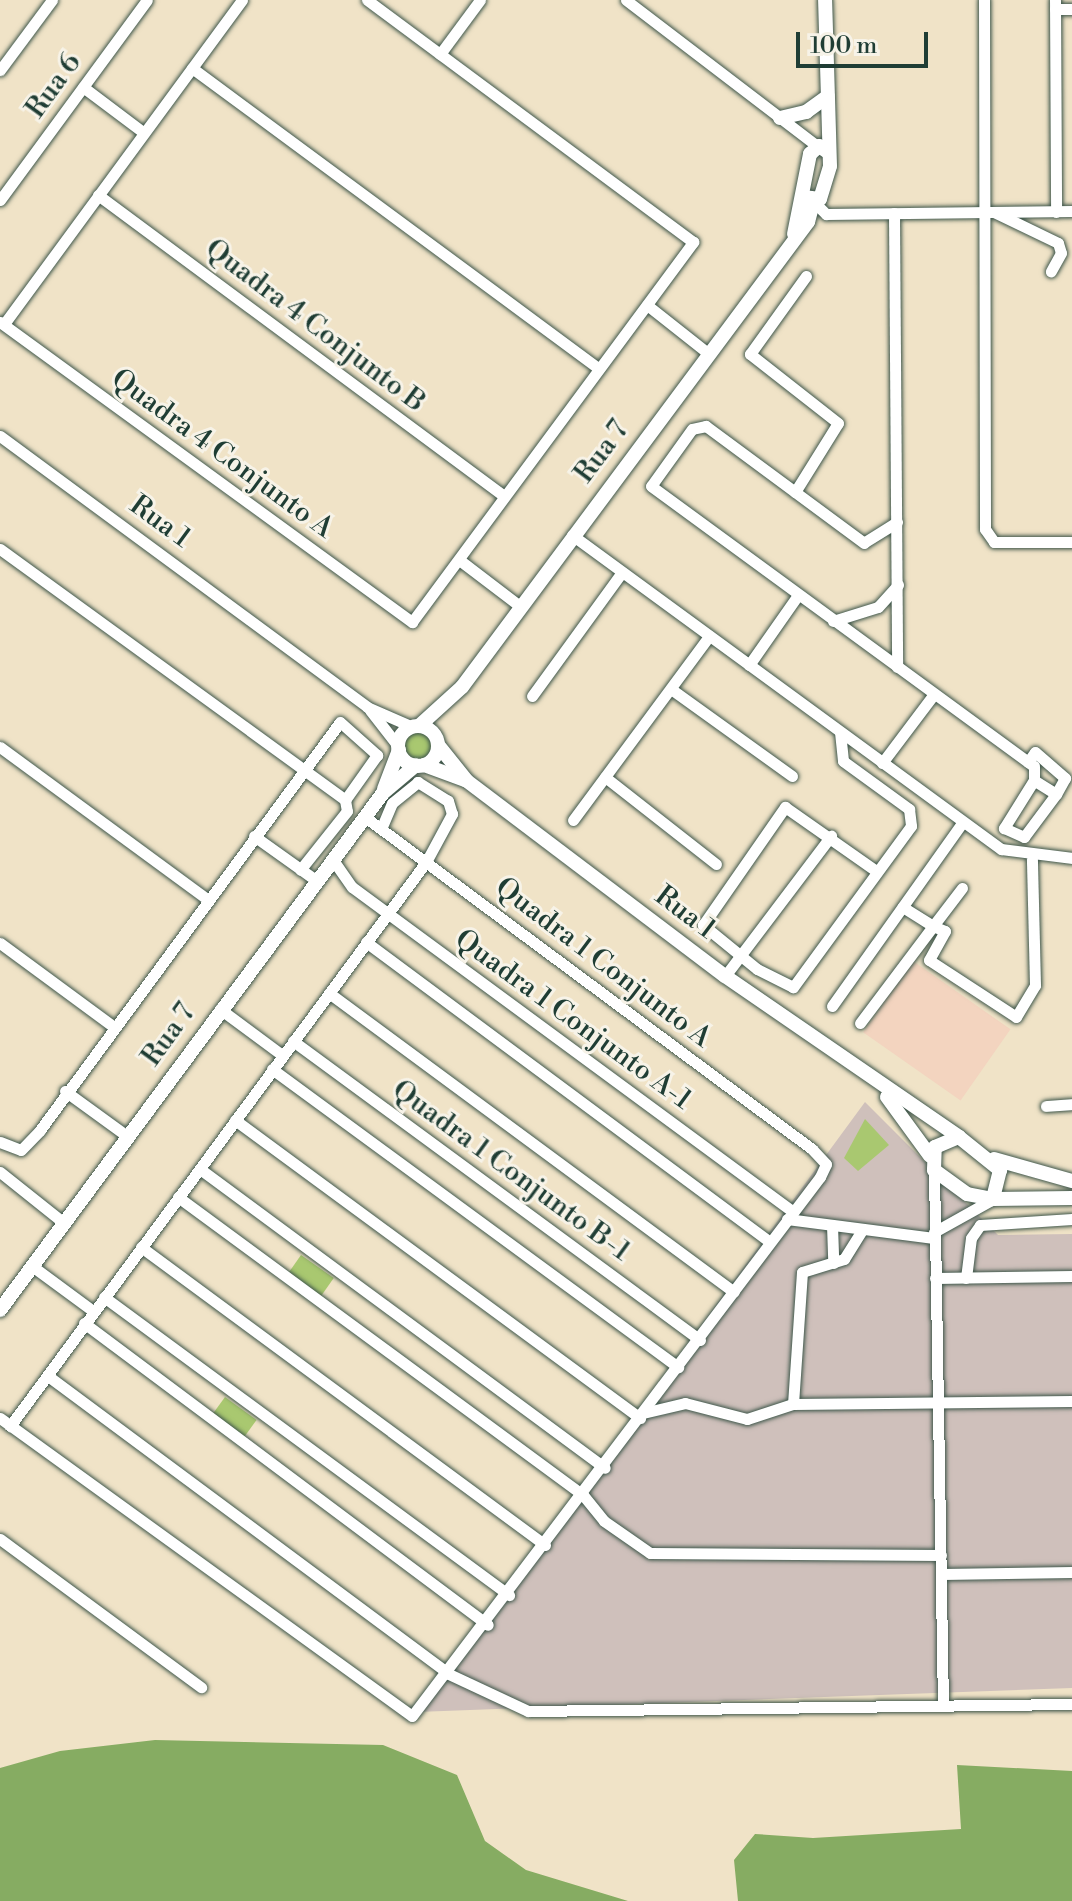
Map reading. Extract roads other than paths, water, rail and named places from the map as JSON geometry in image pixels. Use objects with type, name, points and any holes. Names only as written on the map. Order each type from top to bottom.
[{"type":"main road","points":[[816,203],[819,150],[828,103],[825,0]]},
{"type":"main road","points":[[780,118],[828,103]]},
{"type":"main road","points":[[816,203],[819,150]]},
{"type":"main road","name":"Rua 7","points":[[793,238],[808,222],[816,203]]},
{"type":"main road","name":"Rua 7","points":[[0,1310],[383,793],[420,765],[437,742],[454,697],[709,354],[816,203]]},
{"type":"main road","name":"Rua 7","points":[[383,793],[399,748],[416,726],[454,697]]},
{"type":"main road","name":"Rua 1","points":[[416,726],[437,742],[467,781],[725,976],[873,1082]]},
{"type":"main road","points":[[399,748],[420,765]]},
{"type":"main road","name":"Rua 1","points":[[420,765],[467,781]]},
{"type":"main road","points":[[873,1082],[994,1159],[1072,1181]]},
{"type":"main road","points":[[873,1082],[906,1114],[932,1163],[967,1194],[993,1199],[1072,1198]]},
{"type":"main road","points":[[932,1163],[941,1141],[959,1137]]},
{"type":"main road","points":[[993,1199],[1001,1177],[994,1159]]},
{"type":"street","points":[[0,70],[52,0]]},
{"type":"street","name":"Rua 6","points":[[0,200],[147,0]]},
{"type":"street","points":[[2,323],[242,0]]},
{"type":"street","points":[[367,0],[693,242],[504,496],[462,562],[521,607]]},
{"type":"street","points":[[440,54],[480,0]]},
{"type":"street","points":[[626,0],[795,128],[819,150]]},
{"type":"street","points":[[984,0],[989,212],[985,529],[994,542],[1072,542]]},
{"type":"street","points":[[1056,212],[1055,4],[1072,9]]},
{"type":"street","points":[[192,68],[598,368]]},
{"type":"street","points":[[83,87],[143,132]]},
{"type":"street","name":"Quadra 4 Conjunto B","points":[[98,195],[504,496]]},
{"type":"street","points":[[816,203],[849,213],[1072,211]]},
{"type":"street","points":[[816,203],[849,213]]},
{"type":"street","points":[[989,212],[1058,243],[1059,265],[1051,271]]},
{"type":"street","points":[[894,213],[897,667]]},
{"type":"street","points":[[795,492],[838,423],[750,354],[806,276]]},
{"type":"street","points":[[647,305],[709,354]]},
{"type":"street","name":"Quadra 4 Conjunto A","points":[[2,323],[412,622],[462,562]]},
{"type":"street","points":[[897,522],[864,543],[697,426],[651,486],[1028,762],[1034,780],[1056,794]]},
{"type":"street","name":"Rua 1","points":[[0,436],[367,707]]},
{"type":"street","points":[[572,535],[962,823],[1032,859],[1072,858]]},
{"type":"street","points":[[0,549],[345,800],[347,811],[300,870]]},
{"type":"street","points":[[532,696],[622,572]]},
{"type":"street","points":[[833,621],[878,607],[898,584]]},
{"type":"street","points":[[749,665],[798,595]]},
{"type":"street","points":[[573,820],[709,636]]},
{"type":"street","points":[[671,689],[792,776]]},
{"type":"street","points":[[882,763],[934,694]]},
{"type":"street","points":[[367,707],[416,726]]},
{"type":"street","points":[[367,707],[399,748]]},
{"type":"street","points":[[0,1143],[14,1151],[27,1146],[337,722],[356,731],[376,760],[345,800]]},
{"type":"street","points":[[840,732],[843,761],[913,814],[876,871],[793,987],[742,958],[705,930],[704,917],[780,810],[799,811],[876,871]]},
{"type":"street","points":[[0,747],[207,899]]},
{"type":"street","points":[[1028,762],[1035,752],[1062,772],[1056,794],[1024,837],[1004,828],[1034,780]]},
{"type":"street","points":[[605,777],[716,864]]},
{"type":"street","points":[[10,1426],[452,825],[448,801],[435,789],[418,782],[406,787],[381,829]]},
{"type":"street","name":"Quadra 1 Conjunto A","points":[[365,817],[812,1149],[825,1169],[790,1215]]},
{"type":"street","points":[[832,1006],[962,823]]},
{"type":"street","points":[[254,836],[317,881]]},
{"type":"street","points":[[725,976],[742,958],[831,836]]},
{"type":"street","points":[[902,907],[945,931],[930,962],[993,1007],[1016,1017],[1033,996],[1032,859]]},
{"type":"street","name":"Quadra 1 Conjunto A-1","points":[[333,860],[387,913],[790,1215]]},
{"type":"street","points":[[860,1023],[962,888]]},
{"type":"street","points":[[366,942],[770,1242]]},
{"type":"street","points":[[0,943],[114,1027]]},
{"type":"street","points":[[329,993],[734,1292]]},
{"type":"street","points":[[220,1009],[282,1055]]},
{"type":"street","name":"Quadra 1 Conjunto B-1","points":[[293,1041],[700,1340]]},
{"type":"street","name":"Quadra 1 Conjunto B-1","points":[[272,1069],[678,1367]]},
{"type":"street","points":[[65,1091],[127,1136]]},
{"type":"street","points":[[1046,1106],[1072,1104]]},
{"type":"street","points":[[235,1120],[641,1416]]},
{"type":"street","points":[[932,1163],[943,1706]]},
{"type":"street","points":[[200,1169],[605,1468]]},
{"type":"street","points":[[0,1172],[64,1223]]},
{"type":"street","points":[[178,1197],[583,1495],[618,1532],[659,1556],[941,1555]]},
{"type":"street","points":[[0,1418],[398,1711],[418,1713],[488,1625],[790,1215],[862,1230],[934,1235],[993,1199]]},
{"type":"street","points":[[935,1214],[952,1224]]},
{"type":"street","points":[[966,1278],[971,1238],[980,1225],[1072,1219]]},
{"type":"street","points":[[832,1225],[833,1263]]},
{"type":"street","points":[[793,1404],[803,1346],[800,1276],[813,1263],[833,1263],[853,1251],[862,1230]]},
{"type":"street","points":[[141,1247],[545,1545]]},
{"type":"street","points":[[32,1266],[93,1311]]},
{"type":"street","points":[[935,1278],[1072,1276]]},
{"type":"street","points":[[104,1297],[509,1595]]},
{"type":"street","points":[[84,1323],[488,1625]]},
{"type":"street","points":[[48,1376],[449,1674],[494,1699],[544,1714],[1072,1704]]},
{"type":"street","points":[[641,1416],[685,1403],[747,1419],[793,1404],[1072,1401]]},
{"type":"street","points":[[0,1539],[201,1687]]},
{"type":"street","points":[[942,1574],[1072,1572]]}]
